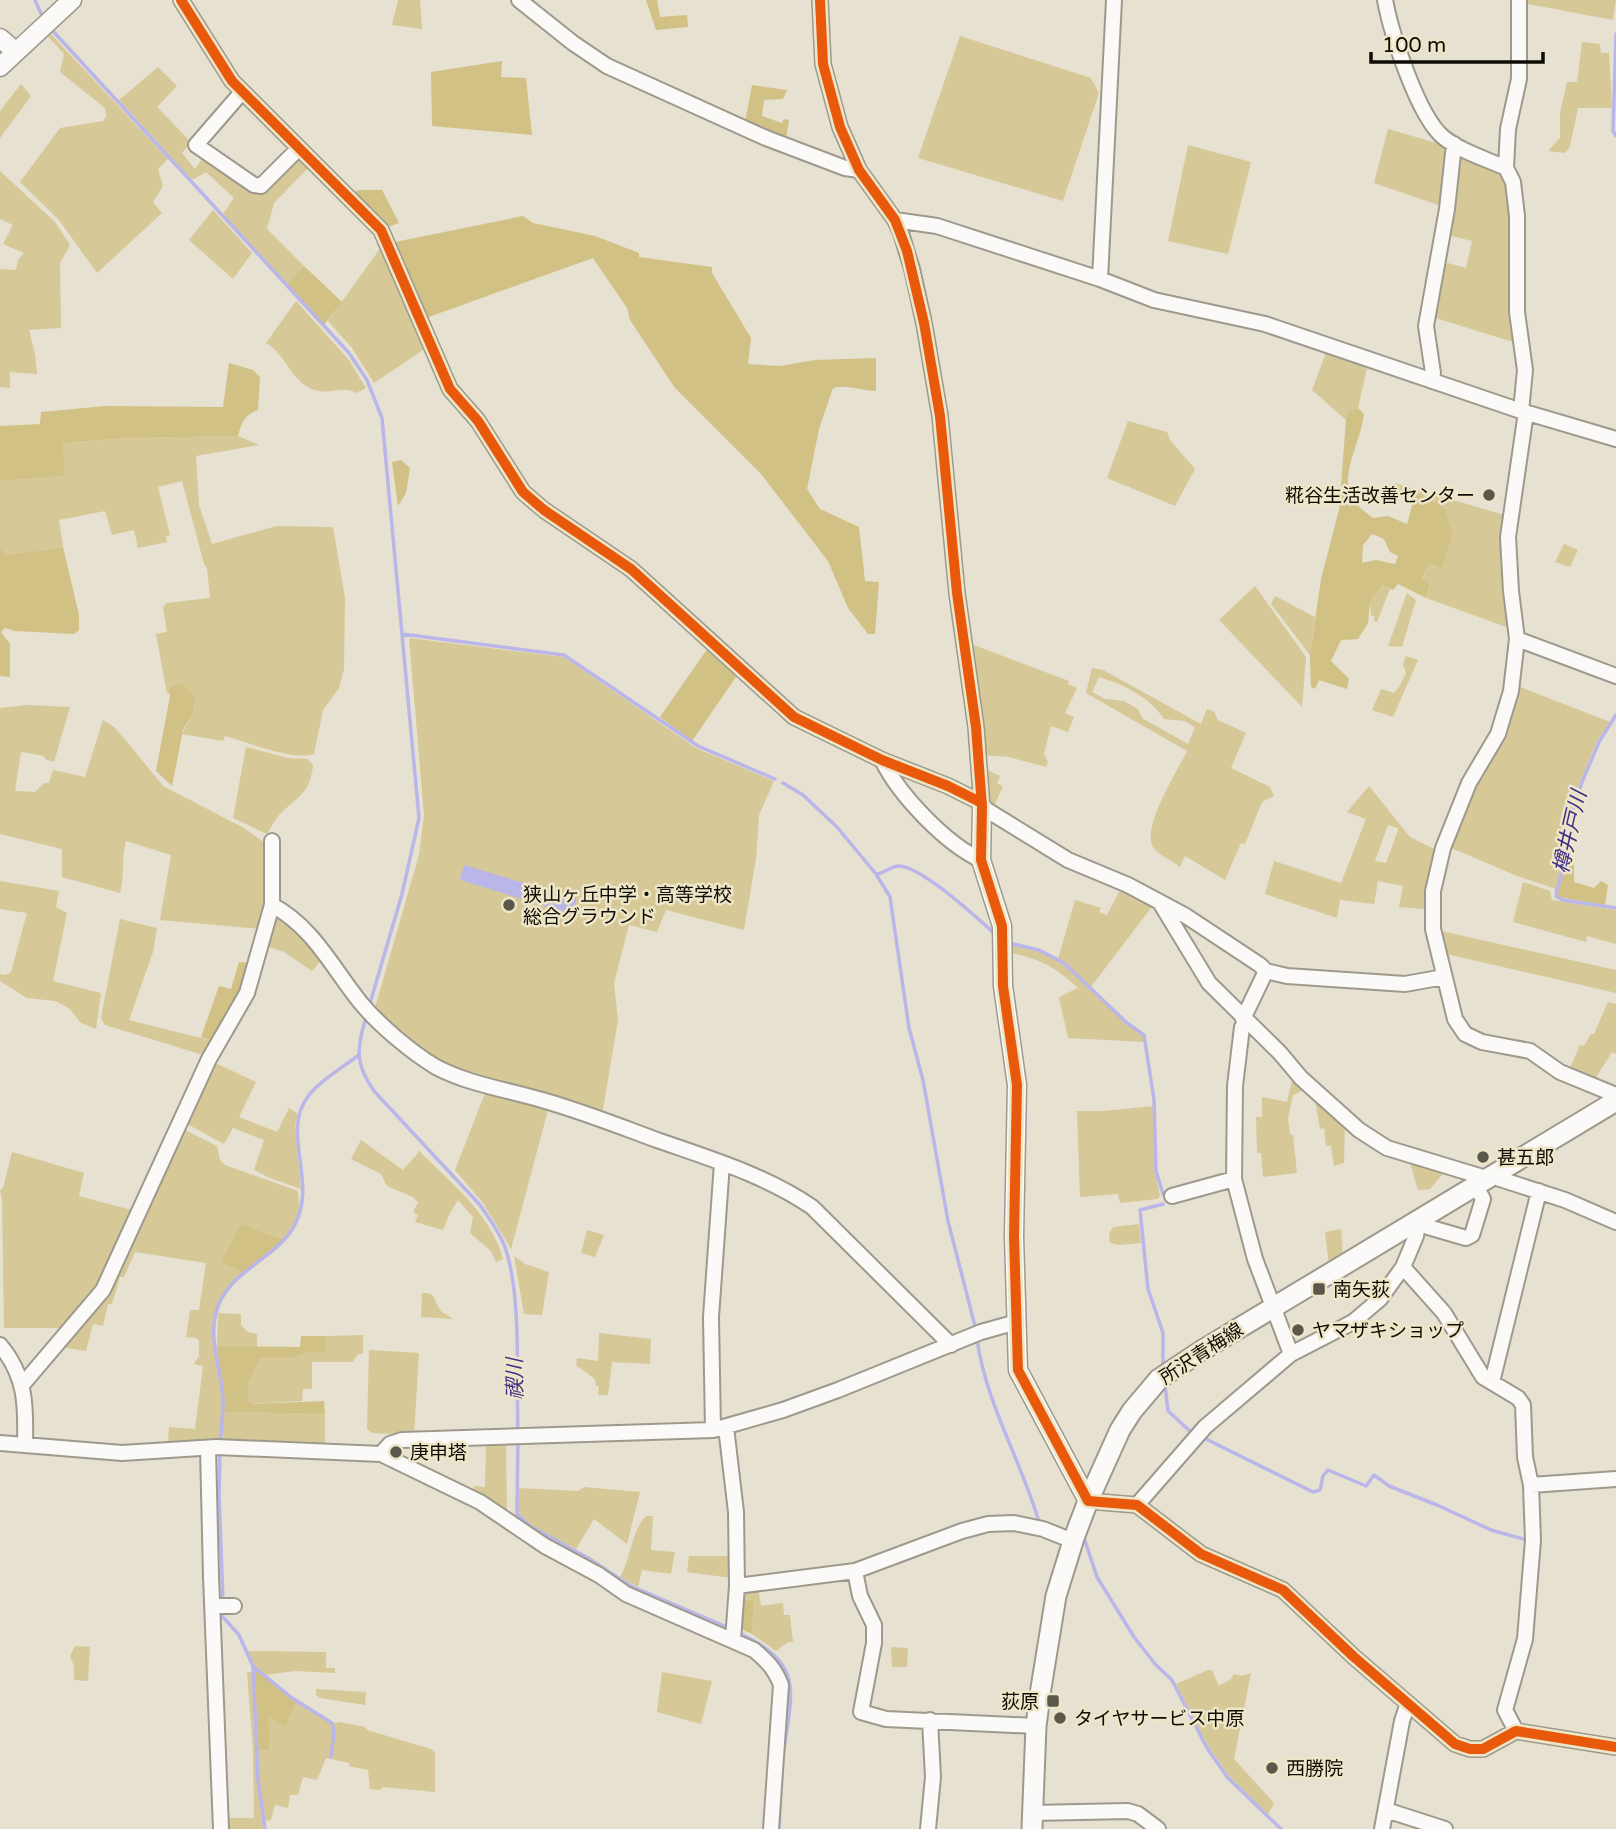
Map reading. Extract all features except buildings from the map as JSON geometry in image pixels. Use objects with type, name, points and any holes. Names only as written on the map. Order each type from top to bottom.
[{"type":"main road","name":"所沢青梅線","points":[[1032,1821],[1036,1726],[1056,1596],[1088,1501],[1120,1430],[1146,1391],[1201,1351],[1616,1101]]},
{"type":"street","points":[[0,66],[72,0]]},
{"type":"street","points":[[181,0],[232,81],[381,230],[450,389],[478,421],[523,492],[544,510],[631,569],[794,717],[882,760],[948,786],[1068,860],[1128,885],[1186,916],[1266,971],[1287,976],[1405,984],[1444,977]]},
{"type":"street","points":[[519,0],[607,66],[766,138],[845,168],[859,170]]},
{"type":"street","points":[[820,0],[823,64],[840,127],[859,170],[895,220],[912,269],[940,416],[957,593],[976,727],[982,805],[981,860],[1002,926],[1003,986],[1017,1085],[1014,1210],[1018,1370],[1088,1501],[1137,1505],[1201,1555],[1283,1590],[1354,1657],[1462,1747],[1483,1749],[1516,1731],[1616,1748]]},
{"type":"street","points":[[1100,279],[1114,0]]},
{"type":"street","points":[[1385,0],[1396,41],[1420,102],[1436,130],[1454,144],[1506,168]]},
{"type":"street","points":[[1519,0],[1519,79],[1508,129],[1506,168],[1513,182],[1517,216],[1517,312],[1524,370],[1524,411],[1508,537],[1517,639],[1511,691],[1504,719],[1464,794],[1437,868],[1431,913],[1455,1019],[1465,1034],[1482,1042],[1530,1051],[1560,1072],[1616,1095]]},
{"type":"street","points":[[0,38],[15,51]]},
{"type":"street","points":[[242,92],[196,145],[254,186],[261,186],[298,149]]},
{"type":"street","points":[[1432,381],[1426,326],[1447,209],[1454,144]]},
{"type":"street","points":[[895,220],[937,226],[1100,279],[1154,300],[1240,317],[1293,332],[1432,381],[1616,439]]},
{"type":"street","points":[[1517,639],[1616,676]]},
{"type":"street","points":[[882,760],[900,788],[936,828],[970,855],[981,860]]},
{"type":"street","points":[[23,1384],[103,1290],[209,1059],[247,992],[272,905],[272,841]]},
{"type":"street","points":[[1161,904],[1209,983],[1272,1045],[1301,1078],[1369,1137],[1387,1148],[1485,1179],[1500,1179],[1539,1191],[1616,1222]]},
{"type":"street","points":[[272,905],[287,913],[312,936],[360,1002],[377,1020],[433,1065],[456,1075],[547,1101],[764,1178],[812,1207],[951,1345]]},
{"type":"street","points":[[1266,971],[1242,1027],[1235,1086],[1234,1179],[1255,1259],[1291,1354]]},
{"type":"street","points":[[722,1163],[710,1317],[719,1429],[736,1512],[737,1586],[733,1640]]},
{"type":"street","points":[[1172,1196],[1234,1179]]},
{"type":"street","points":[[1137,1505],[1206,1426],[1291,1354],[1363,1316],[1389,1289],[1403,1267],[1416,1236],[1419,1220],[1428,1227],[1466,1238],[1472,1235],[1483,1199],[1485,1179]]},
{"type":"street","points":[[1492,1382],[1539,1191]]},
{"type":"street","points":[[1403,1267],[1444,1313],[1483,1377],[1518,1398],[1523,1405],[1525,1457],[1531,1485],[1532,1540],[1525,1639],[1505,1710],[1516,1731]]},
{"type":"street","points":[[381,1454],[390,1444],[402,1440],[719,1429],[816,1398],[981,1332],[1017,1322]]},
{"type":"street","points":[[0,1345],[8,1354],[23,1384],[25,1444]]},
{"type":"street","points":[[0,1443],[122,1453],[219,1448],[381,1454],[480,1502],[545,1546],[599,1575],[626,1594],[754,1650],[776,1670],[781,1685],[782,1702],[771,1829]]},
{"type":"street","points":[[219,1448],[215,1606],[221,1829]]},
{"type":"street","points":[[1531,1485],[1616,1479]]},
{"type":"street","points":[[737,1586],[855,1571],[988,1524],[1014,1524],[1075,1536]]},
{"type":"street","points":[[855,1571],[860,1596],[874,1625],[874,1643],[861,1712],[886,1719],[1036,1726]]},
{"type":"street","points":[[215,1606],[234,1606]]},
{"type":"street","points":[[1382,1829],[1402,1721],[1408,1703]]},
{"type":"street","points":[[928,1829],[933,1777],[930,1720]]},
{"type":"street","points":[[1386,1810],[1445,1829]]},
{"type":"street","points":[[1032,1821],[1128,1811],[1138,1814],[1158,1829]]},
{"type":"shaded area","points":[[398,0],[420,0],[422,29],[392,25]]},
{"type":"shaded area","points":[[646,0],[657,0],[660,17],[687,15],[688,27],[656,30]]},
{"type":"shaded area","points":[[1523,0],[1616,0],[1613,20],[1522,3]]},
{"type":"shaded area","points":[[48,31],[168,159],[158,169],[163,186],[153,202],[162,213],[97,273],[59,220],[20,182],[60,128],[103,121],[106,117],[105,108],[60,72],[64,54],[45,33]]},
{"type":"shaded area","points":[[960,36],[1091,78],[1099,93],[1063,201],[918,158]]},
{"type":"shaded area","points":[[1582,42],[1600,44],[1601,53],[1609,53],[1612,108],[1578,108],[1570,146],[1565,153],[1548,151],[1560,138],[1560,113],[1567,82],[1577,82]]},
{"type":"shaded area","points":[[502,61],[501,77],[526,78],[532,135],[432,126],[431,72]]},
{"type":"shaded area","points":[[158,67],[177,86],[157,107],[191,142],[182,153],[195,169],[205,155],[250,188],[301,155],[311,165],[274,203],[267,229],[304,266],[287,284],[223,214],[234,198],[206,172],[192,180],[119,100]]},
{"type":"shaded area","points":[[21,84],[31,96],[0,138],[0,111]]},
{"type":"shaded area","points":[[752,85],[787,90],[783,99],[764,100],[762,116],[782,123],[784,119],[789,120],[786,139],[745,122]]},
{"type":"shaded area","points":[[1388,129],[1447,146],[1449,151],[1444,207],[1374,183]]},
{"type":"shaded area","points":[[1188,145],[1251,162],[1228,254],[1168,241]]},
{"type":"shaded area","points":[[1458,155],[1500,169],[1508,179],[1520,344],[1432,317],[1444,262],[1466,268],[1472,241],[1448,235]]},
{"type":"shaded area","points":[[0,171],[55,222],[70,245],[60,263],[61,328],[29,330],[37,374],[10,372],[10,388],[0,387],[0,269],[16,270],[18,260],[24,253],[3,244],[13,225],[0,219]]},
{"type":"shaded area","points":[[382,190],[399,223],[382,229],[349,193]]},
{"type":"shaded area","points":[[213,210],[252,253],[233,279],[189,240]]},
{"type":"shaded area","points":[[523,216],[533,223],[595,236],[639,253],[639,257],[712,267],[712,273],[751,338],[748,364],[780,366],[815,360],[876,358],[876,391],[833,388],[819,429],[807,489],[820,509],[859,527],[865,581],[879,582],[875,634],[868,634],[848,608],[828,561],[761,474],[675,388],[593,258],[426,318],[390,243]]},
{"type":"shaded area","points":[[384,243],[426,348],[374,383],[352,348],[328,321]]},
{"type":"shaded area","points":[[304,266],[342,302],[324,325],[287,284]]},
{"type":"shaded area","points":[[296,301],[349,360],[366,388],[357,393],[345,390],[314,390],[302,382],[266,343]]},
{"type":"shaded area","points":[[1327,350],[1368,364],[1358,408],[1348,411],[1346,420],[1312,390]]},
{"type":"shaded area","points":[[229,363],[253,370],[260,377],[258,410],[244,420],[238,436],[130,438],[63,443],[64,476],[0,481],[0,426],[40,424],[41,412],[105,406],[223,407]]},
{"type":"shaded area","points":[[1358,408],[1364,414],[1348,476],[1348,486],[1361,494],[1359,507],[1373,518],[1388,516],[1407,524],[1414,499],[1419,495],[1444,508],[1453,534],[1442,568],[1429,563],[1422,579],[1430,585],[1426,598],[1398,584],[1393,590],[1382,585],[1370,602],[1368,623],[1358,639],[1341,640],[1331,661],[1349,679],[1347,689],[1319,680],[1315,689],[1311,687],[1310,655],[1321,579],[1339,510],[1348,411]],"holes":[[[1372,534],[1384,539],[1390,552],[1398,556],[1395,564],[1376,560],[1362,563],[1363,545]]]},
{"type":"shaded area","points":[[1128,421],[1167,432],[1170,440],[1195,469],[1175,506],[1107,478]]},
{"type":"shaded area","points":[[238,436],[259,445],[196,456],[199,505],[212,544],[277,526],[333,527],[345,598],[344,670],[339,688],[323,710],[314,754],[282,753],[225,736],[223,741],[182,734],[193,713],[195,697],[170,686],[170,694],[167,693],[156,634],[167,632],[163,607],[167,603],[210,598],[207,568],[182,481],[158,487],[170,535],[166,536],[167,542],[138,548],[134,530],[112,535],[105,511],[59,520],[63,547],[7,555],[0,548],[0,481],[63,476],[63,443],[130,438]]},
{"type":"shaded area","points":[[401,460],[410,468],[406,493],[398,506],[392,462]]},
{"type":"shaded area","points":[[1395,483],[1508,516],[1509,628],[1426,598],[1430,586],[1422,580],[1429,563],[1442,567],[1453,534],[1441,508],[1415,499],[1414,502],[1392,493]]},
{"type":"shaded area","points":[[1564,544],[1578,550],[1570,567],[1555,562]]},
{"type":"shaded area","points":[[63,547],[79,615],[79,630],[74,634],[15,631],[5,628],[1,632],[10,644],[10,677],[0,676],[0,548],[7,555]]},
{"type":"shaded area","points":[[1382,585],[1390,589],[1377,622],[1371,615],[1370,602]]},
{"type":"shaded area","points":[[1255,586],[1306,657],[1302,707],[1219,620]]},
{"type":"shaded area","points":[[1407,593],[1416,600],[1402,647],[1388,646]]},
{"type":"shaded area","points":[[1275,596],[1315,617],[1310,655],[1271,604]]},
{"type":"shaded area","points":[[409,638],[564,657],[696,748],[774,781],[759,815],[756,859],[744,930],[666,910],[657,932],[629,925],[614,983],[618,1020],[603,1109],[597,1113],[444,1063],[432,1057],[375,1008],[419,855],[424,815]]},
{"type":"shaded area","points":[[971,644],[1069,681],[1068,684],[1077,688],[1065,713],[1074,717],[1068,732],[1051,726],[1044,754],[1048,762],[1046,767],[1009,757],[982,755]]},
{"type":"shaded area","points":[[710,645],[740,671],[692,741],[660,717]]},
{"type":"shaded area","points":[[1406,656],[1418,660],[1393,717],[1372,710],[1381,689],[1394,693],[1399,687],[1406,673],[1403,664]]},
{"type":"shaded area","points":[[1092,668],[1103,670],[1201,724],[1207,709],[1214,712],[1218,720],[1246,733],[1231,768],[1270,787],[1274,796],[1262,802],[1245,844],[1241,843],[1225,880],[1185,856],[1180,867],[1153,847],[1152,827],[1156,814],[1187,751],[1086,693]],"holes":[[[1099,677],[1144,698],[1164,719],[1184,721],[1195,727],[1188,744],[1142,718],[1138,709],[1124,701],[1105,699],[1092,692]]]},
{"type":"shaded area","points":[[183,684],[195,697],[193,713],[183,730],[172,786],[156,771],[170,686]]},
{"type":"shaded area","points":[[1515,685],[1610,722],[1596,743],[1579,785],[1556,889],[1517,876],[1449,847]]},
{"type":"shaded area","points":[[28,705],[70,707],[54,762],[44,756],[21,752],[15,791],[35,792],[44,783],[49,783],[53,770],[85,777],[103,720],[114,727],[163,786],[244,828],[266,844],[270,896],[261,929],[160,920],[171,855],[126,841],[120,893],[62,877],[62,849],[0,834],[0,708]]},
{"type":"shaded area","points":[[246,747],[288,758],[308,759],[313,765],[306,789],[279,815],[267,834],[233,818]]},
{"type":"shaded area","points":[[983,768],[1000,776],[997,783],[1003,787],[993,807],[988,804]]},
{"type":"shaded area","points":[[1369,786],[1410,837],[1436,850],[1427,907],[1399,907],[1403,886],[1378,881],[1374,904],[1340,900],[1337,918],[1265,894],[1274,861],[1341,883],[1366,819],[1347,812]],"holes":[[[1388,825],[1398,828],[1386,863],[1375,861]]]},
{"type":"shaded area","points":[[1566,863],[1574,865],[1574,882],[1594,888],[1601,881],[1608,885],[1605,905],[1558,897]]},
{"type":"shaded area","points":[[464,865],[577,899],[571,914],[460,880]]},
{"type":"shaded area","points":[[0,881],[59,891],[56,907],[67,913],[53,981],[101,993],[96,1029],[81,1023],[70,1009],[55,1001],[27,998],[0,981],[0,974],[11,972],[27,913],[0,909]]},
{"type":"shaded area","points":[[1523,882],[1550,891],[1552,900],[1616,910],[1616,944],[1587,936],[1586,942],[1513,922]]},
{"type":"shaded area","points":[[1122,886],[1154,904],[1090,988],[1144,1036],[1145,1042],[1068,1038],[1059,997],[1078,988],[1046,964],[1008,952],[1010,943],[1048,956],[1081,979],[1058,959],[1075,900],[1101,908],[1099,912],[1107,915]]},
{"type":"shaded area","points":[[281,914],[323,958],[312,971],[284,952],[265,946],[275,915]]},
{"type":"shaded area","points":[[120,919],[157,928],[153,952],[129,1020],[213,1041],[207,1051],[200,1054],[105,1025],[101,1018]]},
{"type":"shaded area","points":[[1437,930],[1616,970],[1616,993],[1442,953]]},
{"type":"shaded area","points":[[239,962],[251,963],[244,990],[213,1041],[201,1037],[219,986],[231,989]]},
{"type":"shaded area","points":[[1608,1002],[1616,1004],[1616,1054],[1612,1052],[1593,1082],[1568,1072],[1580,1045],[1584,1046],[1591,1034],[1594,1034]]},
{"type":"shaded area","points":[[213,1062],[256,1082],[239,1117],[277,1132],[289,1108],[298,1114],[295,1125],[301,1189],[254,1170],[264,1140],[233,1128],[224,1144],[186,1121]]},
{"type":"shaded area","points":[[1293,1076],[1308,1088],[1293,1095],[1288,1118],[1290,1134],[1293,1135],[1297,1173],[1263,1177],[1261,1153],[1257,1153],[1256,1117],[1262,1117],[1262,1097],[1287,1102]]},
{"type":"shaded area","points":[[487,1088],[546,1105],[548,1110],[511,1249],[483,1203],[455,1170]]},
{"type":"shaded area","points":[[1314,1093],[1345,1122],[1344,1163],[1334,1166],[1331,1146],[1326,1146],[1324,1128],[1320,1129]]},
{"type":"shaded area","points":[[1154,1106],[1155,1171],[1160,1196],[1157,1199],[1120,1203],[1118,1194],[1080,1197],[1077,1111]]},
{"type":"shaded area","points":[[185,1130],[217,1146],[220,1160],[225,1165],[298,1191],[300,1212],[284,1240],[241,1224],[222,1262],[242,1274],[228,1288],[219,1303],[215,1318],[215,1350],[222,1403],[219,1442],[168,1445],[169,1427],[195,1429],[203,1366],[194,1364],[199,1356],[199,1341],[186,1337],[190,1310],[199,1310],[206,1263],[135,1252],[124,1277],[120,1277],[112,1304],[108,1304],[103,1326],[93,1324],[86,1351],[60,1347],[84,1315],[180,1132]]},
{"type":"shaded area","points":[[361,1140],[403,1170],[418,1150],[479,1213],[489,1227],[503,1259],[496,1262],[491,1251],[470,1233],[473,1217],[458,1200],[443,1230],[415,1222],[418,1215],[413,1212],[418,1202],[413,1197],[387,1186],[381,1174],[351,1159]]},
{"type":"shaded area","points":[[12,1152],[84,1173],[79,1196],[135,1211],[104,1279],[63,1328],[4,1328],[0,1190],[3,1188]]},
{"type":"shaded area","points":[[1414,1160],[1447,1169],[1430,1189],[1418,1190],[1410,1163]]},
{"type":"shaded area","points":[[241,1224],[284,1240],[242,1274],[221,1262]]},
{"type":"shaded area","points":[[1139,1224],[1141,1243],[1110,1243],[1109,1234],[1113,1227]]},
{"type":"shaded area","points":[[1341,1229],[1343,1256],[1329,1265],[1325,1232]]},
{"type":"shaded area","points":[[587,1230],[604,1235],[595,1257],[581,1253]]},
{"type":"shaded area","points":[[514,1256],[525,1264],[549,1272],[542,1315],[524,1314]]},
{"type":"shaded area","points":[[422,1293],[431,1294],[439,1309],[453,1319],[421,1317]]},
{"type":"shaded area","points":[[218,1313],[241,1314],[241,1325],[248,1332],[257,1334],[257,1347],[217,1346]]},
{"type":"shaded area","points":[[599,1333],[651,1339],[650,1364],[612,1362],[608,1395],[598,1395],[599,1386],[596,1386],[595,1379],[576,1365],[577,1358],[598,1361]]},
{"type":"shaded area","points":[[363,1335],[363,1354],[358,1354],[353,1362],[312,1362],[312,1389],[303,1389],[302,1401],[250,1404],[248,1401],[248,1383],[261,1358],[292,1358],[309,1352],[325,1352],[327,1336]]},
{"type":"shaded area","points":[[301,1336],[327,1336],[325,1352],[309,1352],[292,1358],[261,1358],[248,1383],[248,1401],[251,1404],[324,1401],[325,1414],[224,1412],[217,1346],[300,1347]]},
{"type":"shaded area","points":[[369,1350],[419,1353],[414,1435],[372,1433],[367,1429]]},
{"type":"shaded area","points":[[224,1412],[325,1414],[325,1448],[222,1441]]},
{"type":"shaded area","points":[[486,1445],[506,1445],[507,1513],[473,1489],[474,1486],[485,1487]]},
{"type":"shaded area","points":[[584,1487],[640,1492],[627,1544],[594,1519],[576,1549],[534,1527],[518,1511],[518,1488],[578,1491]]},
{"type":"shaded area","points":[[646,1516],[653,1516],[651,1550],[675,1552],[671,1574],[642,1570],[638,1587],[620,1577],[637,1529]]},
{"type":"shaded area","points":[[689,1556],[732,1556],[732,1578],[687,1572]]},
{"type":"shaded area","points":[[758,1587],[761,1606],[783,1603],[784,1615],[790,1615],[793,1642],[788,1642],[776,1651],[752,1634],[754,1600],[741,1599],[741,1592]]},
{"type":"shaded area","points":[[741,1599],[754,1600],[752,1634],[737,1627]]},
{"type":"shaded area","points":[[75,1646],[90,1647],[88,1681],[74,1680],[74,1666],[70,1656]]},
{"type":"shaded area","points":[[891,1647],[908,1648],[907,1667],[892,1667]]},
{"type":"shaded area","points":[[248,1651],[326,1652],[326,1668],[335,1668],[335,1673],[295,1671],[264,1675],[254,1667]]},
{"type":"shaded area","points":[[254,1667],[297,1701],[285,1727],[268,1716],[269,1751],[258,1749]]},
{"type":"shaded area","points":[[1212,1670],[1219,1686],[1234,1674],[1242,1676],[1251,1673],[1234,1759],[1274,1803],[1268,1815],[1229,1776],[1208,1746],[1176,1684]]},
{"type":"shaded area","points":[[247,1672],[252,1672],[257,1781],[263,1829],[228,1829],[228,1818],[254,1818],[253,1750]]},
{"type":"shaded area","points":[[662,1672],[712,1681],[701,1724],[657,1712]]},
{"type":"shaded area","points":[[316,1689],[366,1692],[365,1705],[320,1698],[316,1695]]},
{"type":"shaded area","points":[[297,1701],[331,1724],[339,1722],[365,1727],[367,1730],[431,1749],[435,1753],[435,1792],[382,1787],[381,1790],[370,1789],[368,1770],[326,1758],[317,1780],[303,1777],[298,1795],[290,1795],[288,1808],[275,1805],[271,1820],[265,1821],[260,1797],[258,1749],[268,1751],[268,1715],[285,1726]]},
{"type":"waterway","points":[[35,0],[42,16]]},
{"type":"waterway","points":[[51,29],[349,353],[367,380],[382,418],[419,818],[402,894],[371,1000]]},
{"type":"waterway","name":"樽井戸川","points":[[1616,34],[1613,131],[1616,136]]},
{"type":"waterway","points":[[402,634],[564,655],[698,746],[775,779]]},
{"type":"waterway","name":"樽井戸川","points":[[1616,715],[1599,742],[1582,782],[1573,810],[1569,847],[1556,893],[1557,897],[1563,900],[1616,908]]},
{"type":"waterway","points":[[783,783],[803,795],[837,827],[876,874],[890,897],[909,1028],[923,1080],[948,1221],[975,1326]]},
{"type":"waterway","points":[[877,874],[898,866],[920,874],[994,933]]},
{"type":"waterway","points":[[1009,943],[1039,950],[1064,963],[1127,1023],[1144,1035],[1154,1100],[1156,1171],[1163,1194]]},
{"type":"waterway","name":"禊川","points":[[365,1021],[359,1058],[368,1082],[480,1205],[505,1247],[516,1313],[518,1432]]},
{"type":"waterway","points":[[220,1445],[223,1402],[214,1335],[216,1313],[229,1287],[274,1249],[293,1228],[303,1194],[298,1142],[301,1110],[309,1095],[320,1084],[359,1055]]},
{"type":"waterway","points":[[1163,1204],[1140,1210],[1148,1289],[1163,1333],[1163,1364]]},
{"type":"waterway","points":[[977,1339],[988,1386],[1041,1523]]},
{"type":"waterway","points":[[1165,1385],[1168,1411],[1191,1432]]},
{"type":"waterway","points":[[1202,1437],[1313,1492],[1320,1490],[1323,1476],[1328,1470],[1366,1486],[1374,1475],[1389,1486],[1491,1530],[1527,1540]]},
{"type":"waterway","name":"禊川","points":[[518,1439],[517,1514],[530,1526],[588,1558],[631,1586],[729,1628]]},
{"type":"waterway","points":[[220,1453],[223,1602]]},
{"type":"waterway","points":[[1081,1537],[1084,1538],[1097,1577],[1134,1637],[1172,1680],[1207,1748],[1228,1778],[1281,1829]]},
{"type":"waterway","points":[[223,1610],[223,1617],[239,1635],[253,1666],[258,1780],[265,1829]]},
{"type":"waterway","name":"禊川","points":[[739,1633],[776,1657],[785,1669],[790,1683],[791,1698],[783,1757]]},
{"type":"waterway","points":[[254,1667],[292,1698],[332,1723],[334,1732],[331,1757]]},
{"type":"waterway","name":"禊川","points":[[779,1829],[781,1782]]},
{"type":"cycle path","points":[[181,0],[232,81],[381,230],[450,389],[478,421],[523,492],[544,510],[631,569],[794,717],[882,760],[948,786],[982,803]]},
{"type":"cycle path","points":[[820,0],[823,64],[840,127],[859,170],[895,220],[907,251],[924,323],[940,416],[957,593],[976,727],[982,807],[981,860],[1002,926],[1003,986],[1017,1085],[1014,1236],[1018,1370],[1088,1501],[1137,1505],[1201,1554],[1283,1590],[1354,1657],[1455,1744],[1470,1749],[1483,1749],[1516,1731],[1616,1747]]},
{"type":"place","name":"糀谷生活改善センター","points":[[1489,495]]},
{"type":"place","name":"狭山ヶ丘中学・高等学校 総合グラウンド","points":[[509,905]]},
{"type":"place","name":"甚五郎","points":[[1483,1157]]},
{"type":"place","name":"南矢荻","points":[[1319,1289]]},
{"type":"place","name":"ヤマザキショップ","points":[[1298,1330]]},
{"type":"place","name":"庚申塔","points":[[396,1452]]},
{"type":"place","name":"荻原","points":[[1053,1701]]},
{"type":"place","name":"タイヤサービス中原","points":[[1060,1718]]},
{"type":"place","name":"西勝院","points":[[1272,1768]]}]
